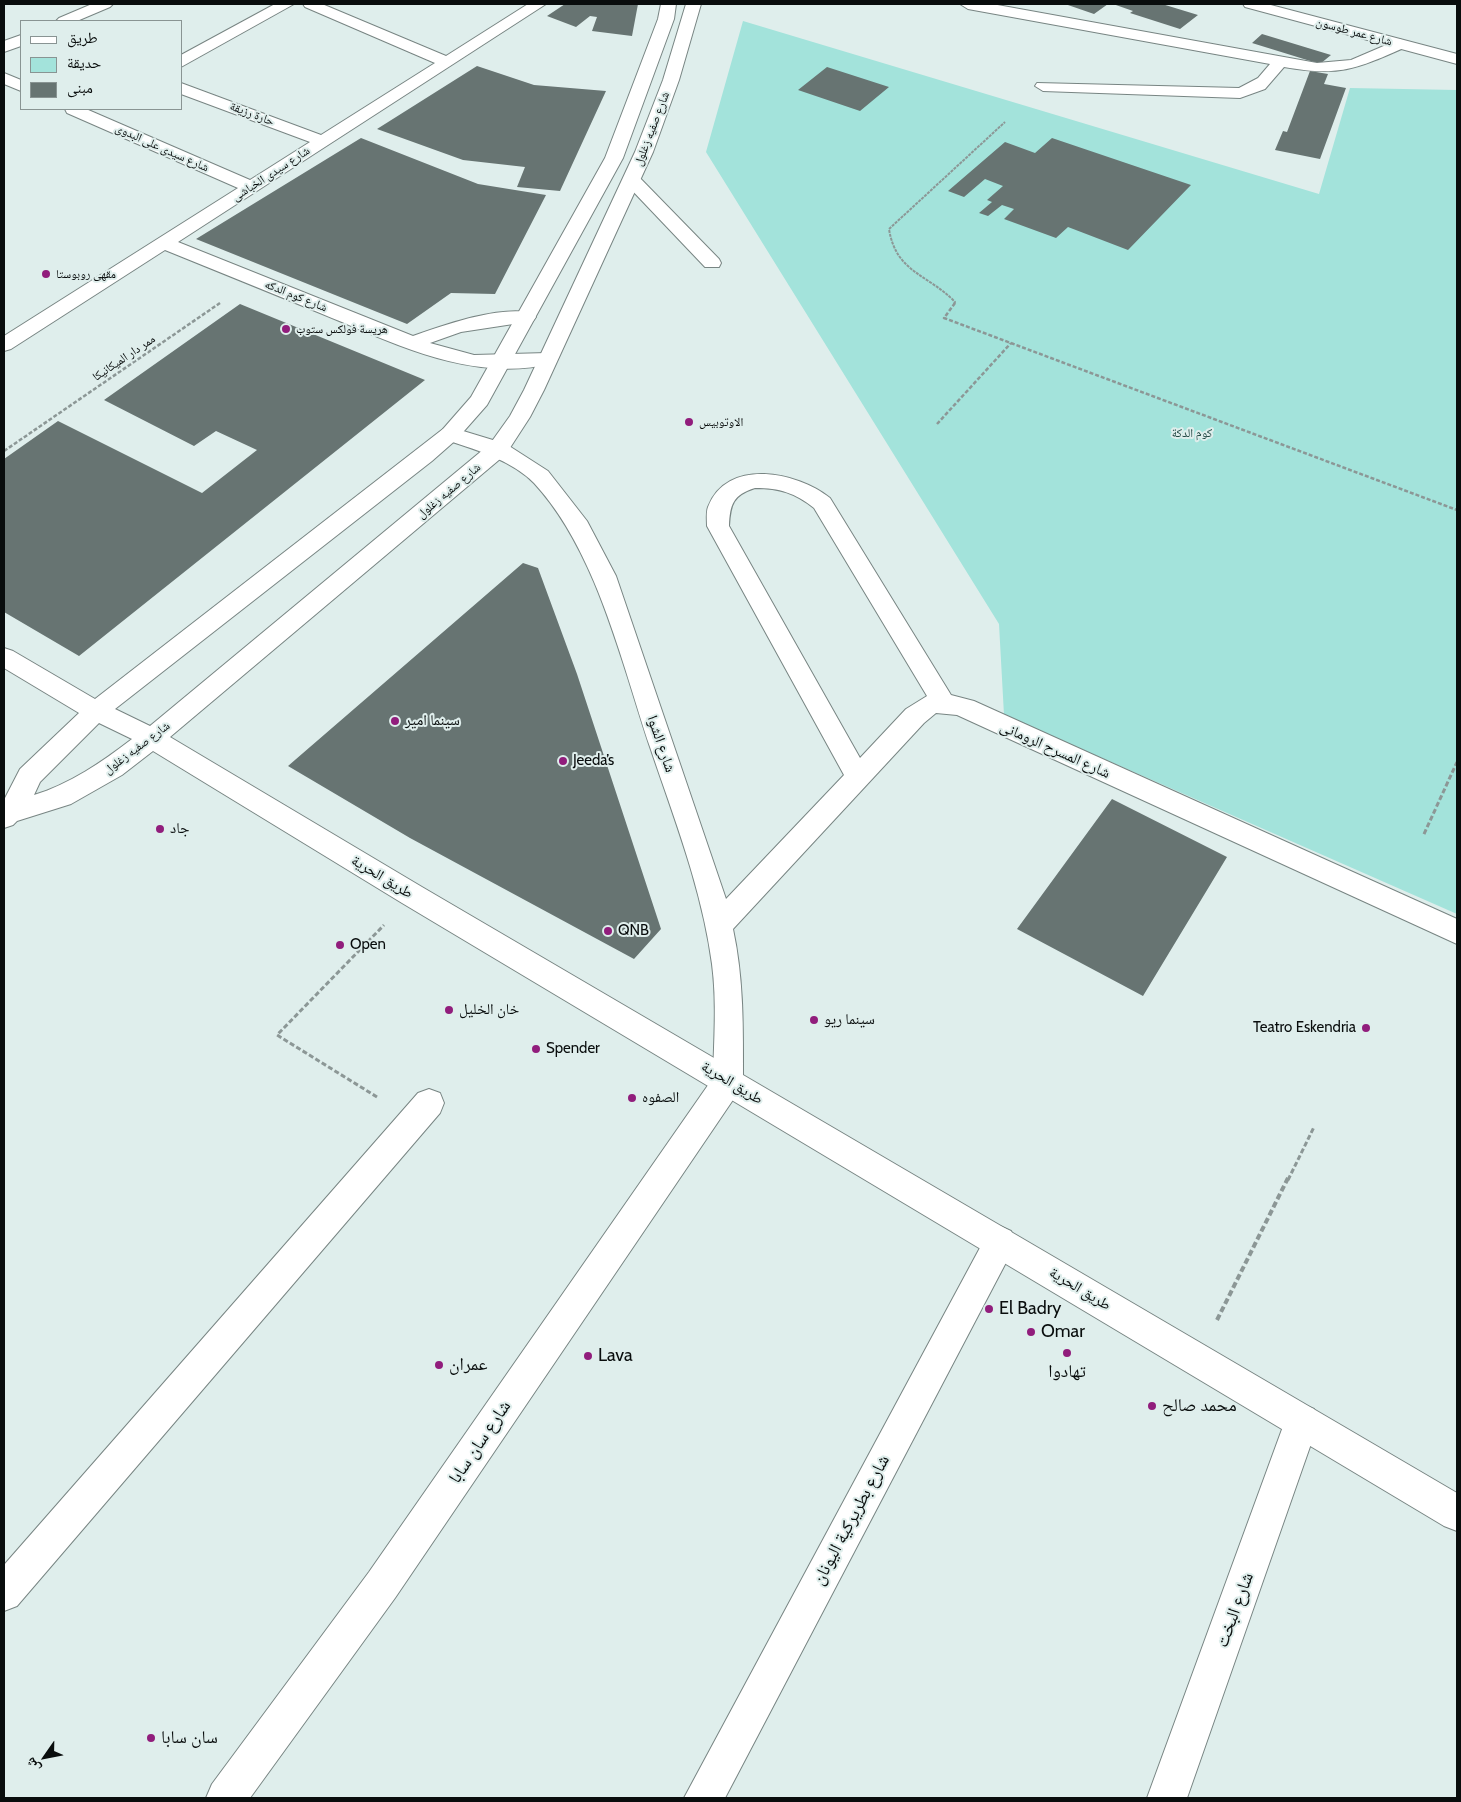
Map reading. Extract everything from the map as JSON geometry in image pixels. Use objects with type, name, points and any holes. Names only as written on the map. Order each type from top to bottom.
[{"type":"street","points":[[66,20],[105,4]]},
{"type":"street","points":[[182,61],[286,4]]},
{"type":"street","name":"شارع سيدى الخباشى","points":[[4,345],[538,4]]},
{"type":"street","name":"شارع صفيه زغلول","points":[[5,816],[19,800],[29,776],[96,711],[450,434],[480,400],[602,183],[614,158],[666,19],[669,4]]},
{"type":"street","name":"شارع صفيه زغلول","points":[[5,816],[62,797],[113,768],[152,738],[498,449],[520,417],[632,180],[671,80],[694,4]]},
{"type":"street","points":[[968,4],[1024,8],[1317,68],[1338,67],[1369,58],[1400,44]]},
{"type":"street","name":"شارع عمر طوسون","points":[[1250,4],[1457,59]]},
{"type":"street","points":[[319,5],[446,62]]},
{"type":"street","points":[[4,47],[20,40]]},
{"type":"street","points":[[1043,86],[1240,93],[1256,88],[1268,80],[1280,61]]},
{"type":"street","points":[[4,78],[20,86]]},
{"type":"street","name":"حارة رزيقة","points":[[182,88],[322,141]]},
{"type":"street","name":"شارع سيدى على البدوى","points":[[80,110],[250,187]]},
{"type":"street","points":[[602,183],[632,180],[712,263]]},
{"type":"street","name":"شارع كوم الدكه","points":[[163,243],[429,350],[474,361],[500,362],[547,359]]},
{"type":"street","points":[[413,343],[456,327],[490,320],[526,317]]},
{"type":"street","name":"شارع الشوا","points":[[450,434],[498,449],[540,476],[576,521],[604,576],[710,886],[719,925],[730,1006],[728,1081]]},
{"type":"street","points":[[719,925],[925,706],[942,701],[822,503],[813,494],[786,481],[771,479],[740,486],[728,493],[718,509],[718,526],[858,777]]},
{"type":"street","name":"طريق الحرية","points":[[4,657],[96,711],[152,738],[412,895],[1457,1513]]},
{"type":"street","name":"شارع المسرح الرومانى","points":[[942,701],[974,712],[1457,932]]},
{"type":"street","name":"شارع سان سابا","points":[[226,1798],[382,1585],[728,1081]]},
{"type":"street","points":[[4,1593],[421,1111]]},
{"type":"street","name":"شارع بطريركية اليونان","points":[[704,1798],[1000,1242]]},
{"type":"street","name":"شارع البخت","points":[[1167,1798],[1302,1421]]},
{"type":"path","points":[[1005,122],[889,229],[890,244],[901,261],[917,274],[946,290],[955,302],[944,318],[1457,510]]},
{"type":"path","name":"ممر دار الميكانيكا","points":[[4,451],[254,280]]},
{"type":"path","points":[[937,424],[1011,343]]},
{"type":"path","points":[[1424,834],[1457,762]]},
{"type":"path","points":[[412,895],[277,1035],[421,1111]]},
{"type":"path","points":[[1197,1359],[1314,1127]]},
{"type":"green space","name":"كوم الدكة","points":[[743,21],[1319,194],[1350,88],[1457,90],[1457,914],[1004,715],[999,624],[706,152]]},
{"type":"building","points":[[565,4],[638,4],[632,36],[592,31],[597,17],[590,16],[576,27],[547,16]]},
{"type":"building","points":[[1065,4],[1108,4],[1094,14]]},
{"type":"building","points":[[1113,4],[1162,4],[1198,15],[1180,29],[1130,13],[1133,11]]},
{"type":"building","points":[[1262,34],[1331,55],[1320,64],[1252,43]]},
{"type":"building","points":[[477,66],[534,85],[606,91],[560,191],[517,187],[525,167],[463,160],[377,129]]},
{"type":"building","points":[[827,67],[889,87],[860,111],[798,90]]},
{"type":"building","points":[[1310,71],[1328,74],[1324,84],[1346,88],[1320,159],[1275,150],[1283,131],[1287,132]]},
{"type":"building","points":[[361,138],[478,184],[546,195],[495,294],[451,293],[407,324],[196,239]]},
{"type":"building","points":[[1052,138],[1191,185],[1128,250],[1068,227],[1056,238],[1004,219],[1014,209],[1002,205],[988,216],[979,213],[992,202],[987,200],[1003,186],[985,179],[964,197],[948,191],[1005,142],[1035,153]]},
{"type":"building","points":[[240,304],[425,380],[79,656],[4,612],[4,459],[58,421],[202,493],[257,450],[216,431],[194,446],[104,400]]},
{"type":"building","points":[[523,563],[538,568],[577,674],[661,929],[634,959],[410,838],[288,766]]},
{"type":"building","points":[[1112,799],[1227,857],[1143,996],[1017,929]]},
{"type":"place","name":"مقهى روبوستا","points":[[46,274]]},
{"type":"place","name":"هريسة فولكس ستوب","points":[[286,329]]},
{"type":"place","name":"الاوتوبيس","points":[[689,422]]},
{"type":"place","name":"سينما امير","points":[[395,721]]},
{"type":"place","name":"Jeeda’s","points":[[563,761]]},
{"type":"place","name":"جاد","points":[[160,829]]},
{"type":"place","name":"QNB","points":[[608,931]]},
{"type":"place","name":"Open","points":[[340,945]]},
{"type":"place","name":"خان الخليل","points":[[449,1010]]},
{"type":"place","name":"سينما ريو","points":[[814,1020]]},
{"type":"place","name":"Teatro Eskendria","points":[[1366,1028]]},
{"type":"place","name":"Spender","points":[[536,1049]]},
{"type":"place","name":"الصفوه","points":[[632,1098]]},
{"type":"place","name":"El Badry","points":[[989,1309]]},
{"type":"place","name":"Omar","points":[[1031,1332]]},
{"type":"place","name":"تهادوا","points":[[1067,1353]]},
{"type":"place","name":"Lava","points":[[588,1356]]},
{"type":"place","name":"عمران","points":[[439,1365]]},
{"type":"place","name":"محمد صالح","points":[[1152,1406]]},
{"type":"place","name":"سان سابا","points":[[151,1738]]}]
